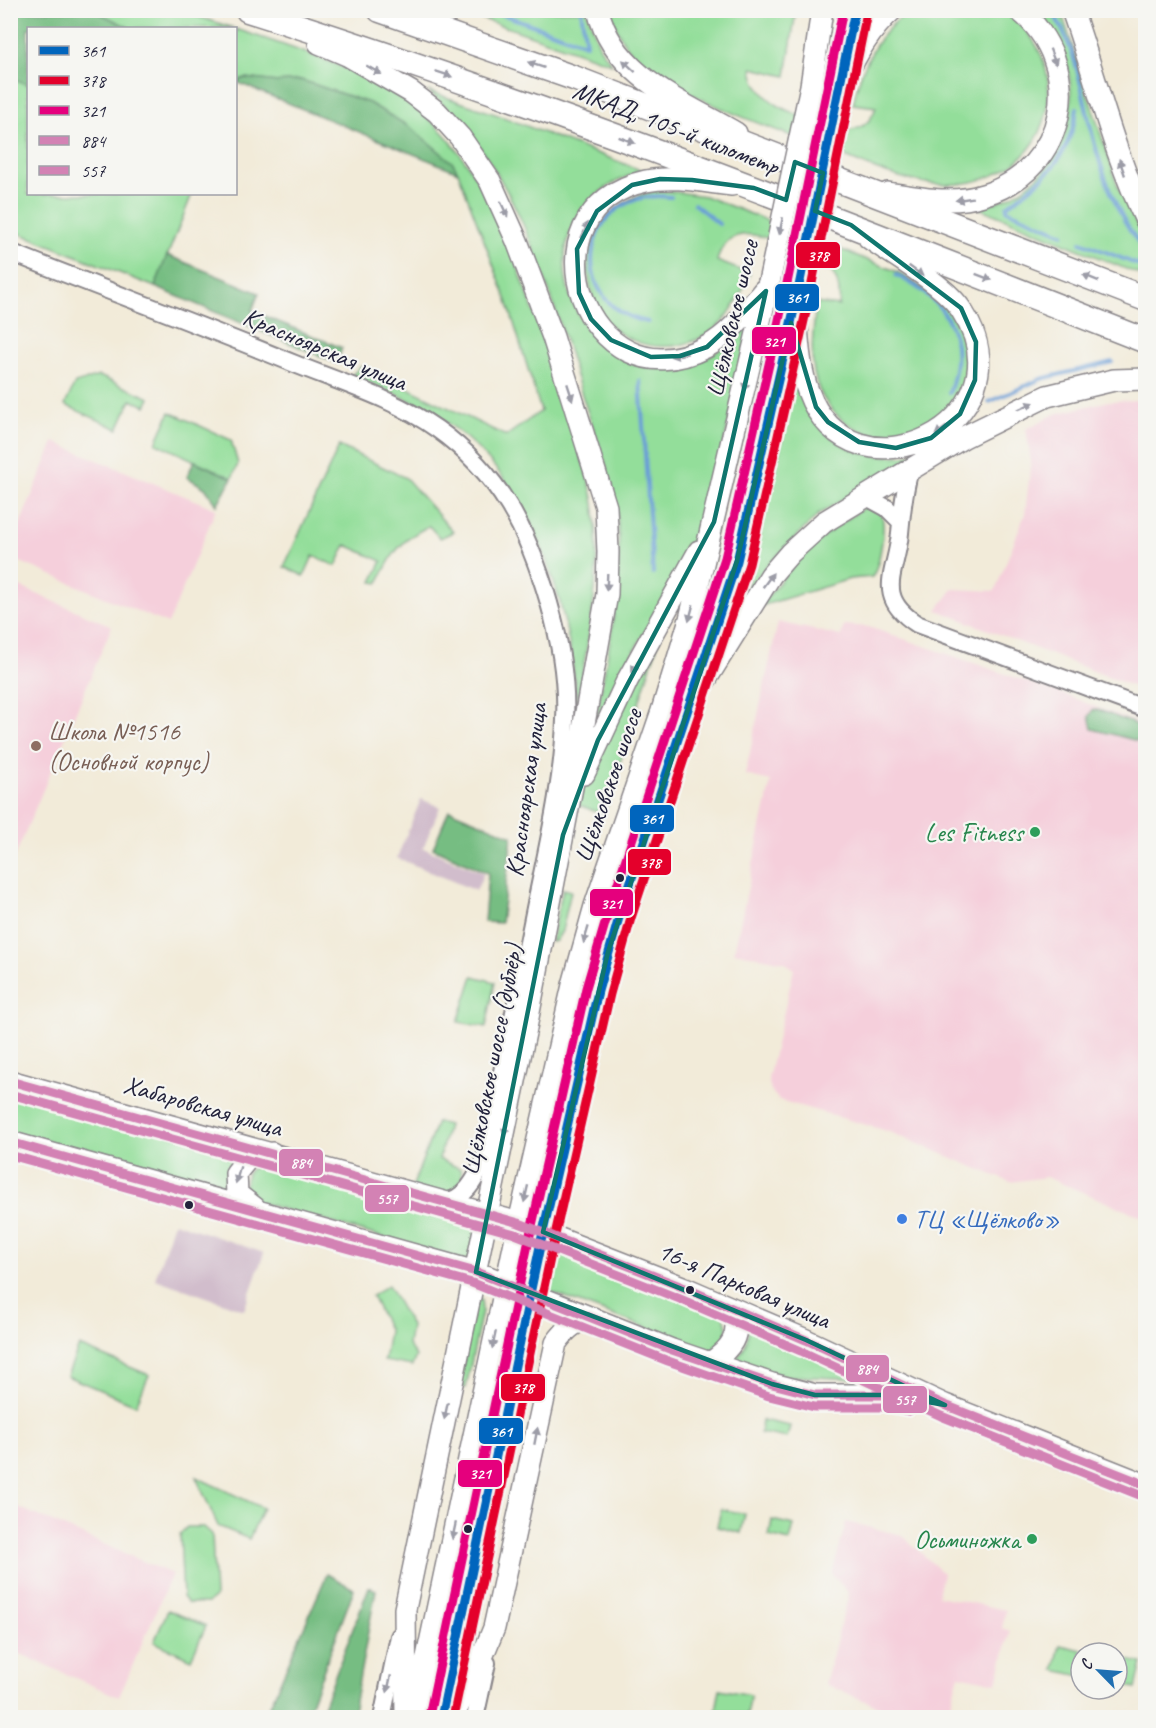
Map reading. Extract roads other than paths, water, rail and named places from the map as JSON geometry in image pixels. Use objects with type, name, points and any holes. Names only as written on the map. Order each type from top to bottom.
[{"type":"highway","name":"МКАД, 105-й километр","points":[[246,10],[377,51],[561,115],[851,225],[1146,341]]},
{"type":"highway","name":"МКАД, 105-й километр","points":[[380,10],[574,78],[1146,299]]},
{"type":"main road","points":[[246,10],[347,55],[411,92],[437,112],[460,137],[490,181],[518,241],[553,337],[606,507],[607,594],[563,835]]},
{"type":"main road","points":[[598,10],[610,43],[636,73],[768,152]]},
{"type":"main road","points":[[812,10],[818,39]]},
{"type":"main road","name":"Щёлковское шоссе","points":[[414,1718],[519,1223],[583,945],[690,619],[714,522],[811,86],[822,10]]},
{"type":"main road","name":"Щёлковское шоссе","points":[[441,1718],[543,1232],[608,952],[737,561],[841,90],[855,10]]},
{"type":"main road","points":[[841,90],[859,48],[892,10]]},
{"type":"main road","points":[[866,189],[924,199],[955,201],[1003,188],[1022,176],[1037,160],[1049,142],[1057,121],[1061,100],[1060,78],[1054,57],[1044,37],[1019,10]]},
{"type":"main road","points":[[1072,10],[1095,73],[1129,186],[1146,220]]},
{"type":"main road","points":[[754,188],[660,179],[625,189],[607,200],[588,222],[577,249],[576,278],[584,306],[611,340],[637,353],[665,358],[694,352],[719,339],[749,308],[768,283]]},
{"type":"main road","points":[[796,298],[798,342],[808,391],[828,422],[842,434],[859,442],[896,448],[931,438],[960,414],[969,398],[978,361],[973,333],[961,308],[948,295],[851,225]]},
{"type":"main road","points":[[692,700],[721,658],[753,601],[777,567],[824,522],[997,419],[1047,396],[1114,380],[1146,379]]},
{"type":"main road","points":[[563,835],[598,740],[714,522]]},
{"type":"main road","name":"Щёлковское шоссе (дублёр)","points":[[406,1718],[405,1609],[488,1214],[563,835]]},
{"type":"main road","name":"Хабаровская улица","points":[[10,1081],[519,1223]]},
{"type":"main road","points":[[10,1142],[476,1272],[507,1283]]},
{"type":"main road","points":[[257,1210],[237,1194],[236,1173],[249,1157],[272,1153]]},
{"type":"main road","name":"16-я Парковая улица","points":[[519,1223],[685,1288],[806,1340],[945,1405],[1146,1485]]},
{"type":"main road","name":"16-я Парковая улица","points":[[507,1283],[710,1363],[815,1395],[888,1395],[945,1405]]},
{"type":"main road","points":[[710,1363],[726,1353],[735,1341],[738,1324],[734,1310]]},
{"type":"main road","points":[[452,1718],[476,1672],[494,1628],[556,1342],[578,1320],[593,1318]]},
{"type":"street","name":"Красноярская улица","points":[[10,252],[213,330],[413,414],[435,427],[470,456],[505,497],[518,517],[538,565],[557,634],[566,692],[562,749],[528,941],[484,1161],[463,1194],[456,1199],[443,1202]]},
{"type":"street","points":[[910,469],[903,492],[898,543],[889,584],[893,600],[906,617],[927,628],[1146,709]]},
{"type":"street","points":[[865,496],[887,508],[900,521]]},
{"type":"street","name":"Щёлковское шоссе (дублёр)","points":[[382,1718],[405,1609]]},
{"type":"street","points":[[475,1718],[494,1628]]},
{"type":"waterway","points":[[490,10],[586,44],[581,10]]},
{"type":"waterway","points":[[1051,10],[1074,59],[1095,145],[1109,187],[1129,228],[1146,252]]},
{"type":"waterway","points":[[1063,234],[1007,210],[1007,206],[1044,176],[1062,154],[1074,125],[1077,108]]},
{"type":"waterway","points":[[648,322],[620,312],[602,294],[593,272],[593,249],[601,227],[617,209],[641,198],[671,197]]},
{"type":"waterway","points":[[694,204],[719,224]]},
{"type":"waterway","points":[[1081,242],[1146,268]]},
{"type":"waterway","points":[[896,275],[929,297],[950,323],[955,338],[956,355],[955,373],[949,393]]},
{"type":"waterway","points":[[989,402],[1041,379],[1112,362]]},
{"type":"waterway","points":[[640,381],[653,573]]},
{"type":"place","name":"Школа №1516 (Основной корпус)","points":[[36,746]]},
{"type":"place","name":"Les Fitness","points":[[1035,832]]},
{"type":"place","name":"ТЦ «Щёлково»","points":[[902,1219]]},
{"type":"place","name":"Осьминожка","points":[[1032,1539]]}]
